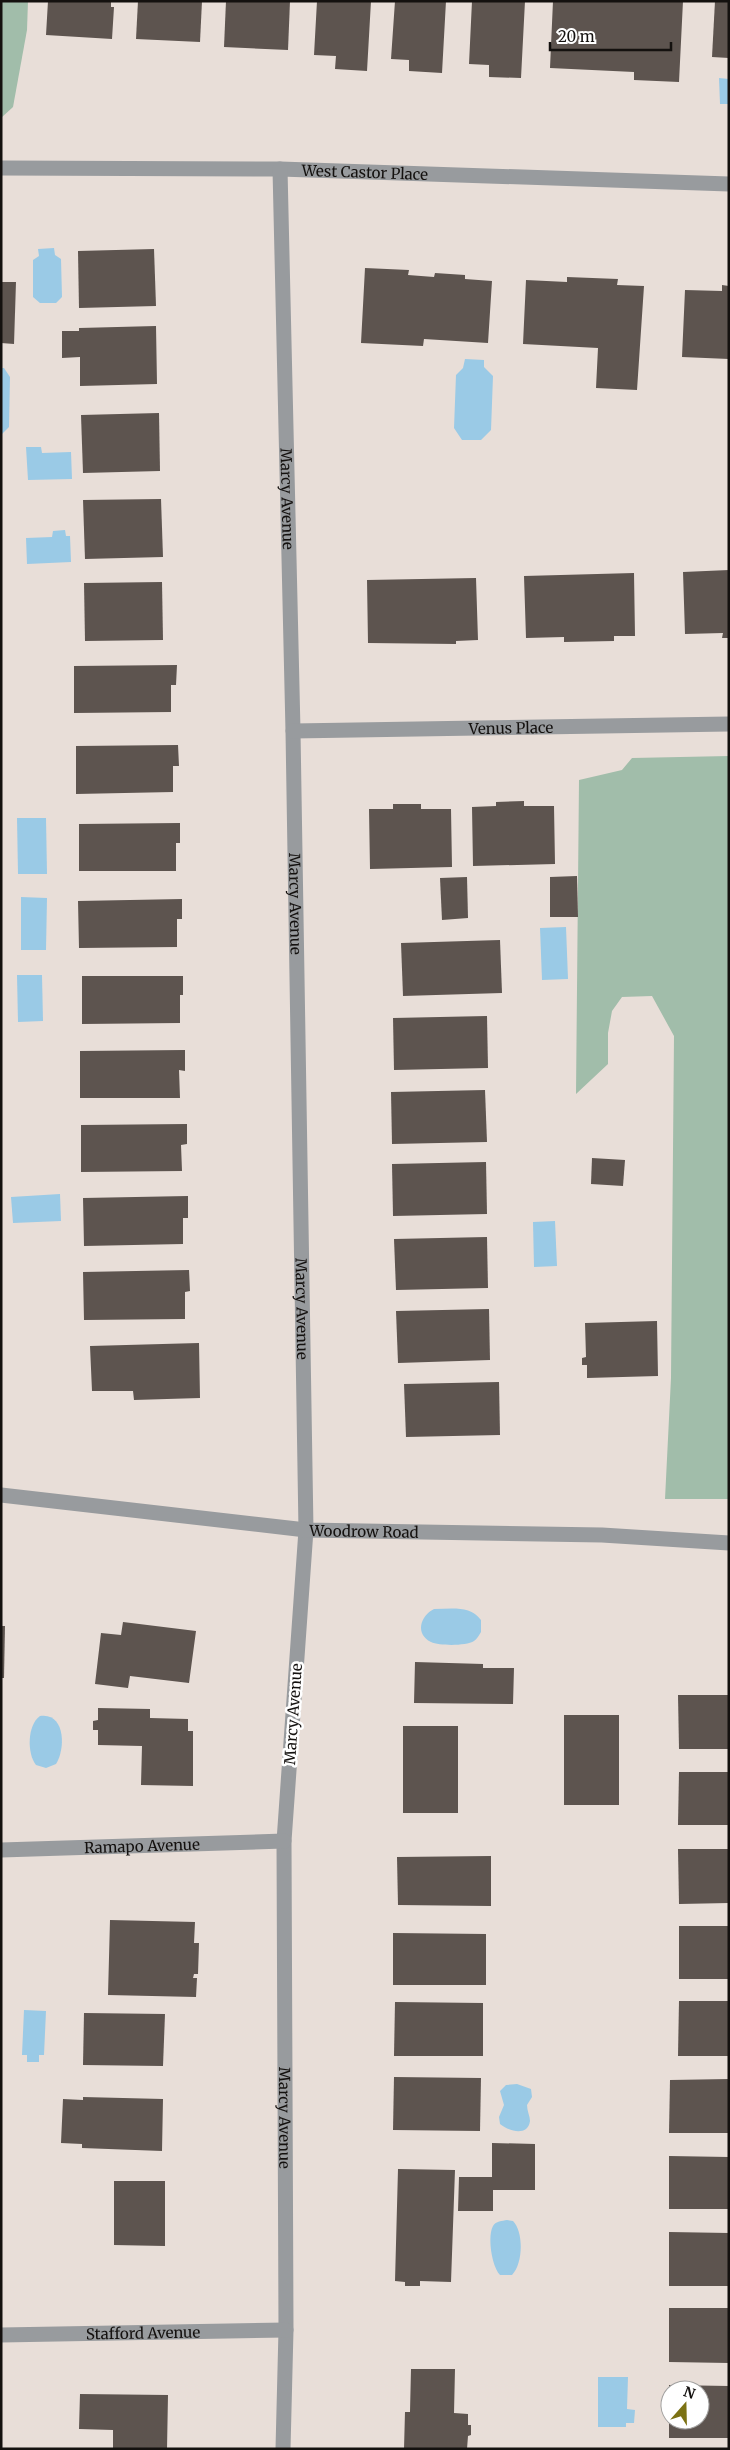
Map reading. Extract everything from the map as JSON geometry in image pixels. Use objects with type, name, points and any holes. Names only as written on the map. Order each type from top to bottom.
[{"type":"street","name":"West Castor Place","points":[[1,168],[280,169],[729,184]]},
{"type":"street","name":"Marcy Avenue","points":[[280,169],[293,731],[306,1530],[284,1841],[286,2330],[284,2449]]},
{"type":"street","name":"Venus Place","points":[[293,731],[729,724]]},
{"type":"street","name":"Woodrow Road","points":[[1,1495],[306,1530],[602,1535],[729,1543]]},
{"type":"street","name":"Ramapo Avenue","points":[[1,1850],[284,1841]]},
{"type":"street","name":"Stafford Avenue","points":[[1,2335],[286,2330]]},
{"type":"green space","points":[[1,1],[28,1],[27,30],[13,107],[1,118]]},
{"type":"green space","points":[[729,756],[729,1499],[665,1499],[671,1378],[674,1036],[652,996],[622,997],[612,1011],[608,1033],[608,1064],[576,1094],[579,780],[622,770],[632,758]]},
{"type":"water","points":[[719,78],[729,79],[729,104],[720,104]]},
{"type":"water","points":[[54,248],[55,255],[61,259],[62,297],[56,303],[40,303],[33,297],[33,260],[39,256],[38,249]]},
{"type":"water","points":[[465,359],[484,360],[484,367],[493,376],[491,430],[481,440],[462,440],[454,428],[456,375],[463,368]]},
{"type":"water","points":[[1,368],[4,368],[10,377],[9,427],[1,435]]},
{"type":"water","points":[[26,447],[41,447],[42,453],[71,452],[72,479],[28,480]]},
{"type":"water","points":[[65,530],[66,536],[70,536],[71,562],[27,564],[26,538],[52,537],[53,531]]},
{"type":"water","points":[[17,818],[46,818],[47,874],[18,874]]},
{"type":"water","points":[[21,897],[47,898],[46,950],[21,950]]},
{"type":"water","points":[[566,927],[568,979],[542,980],[540,928]]},
{"type":"water","points":[[17,975],[42,975],[43,1021],[18,1022]]},
{"type":"water","points":[[60,1194],[61,1221],[13,1223],[11,1197]]},
{"type":"water","points":[[555,1221],[557,1266],[534,1267],[533,1222]]},
{"type":"water","points":[[434,1609],[460,1609],[471,1612],[481,1620],[481,1632],[474,1641],[465,1644],[446,1645],[431,1642],[423,1634],[421,1625],[425,1616]]},
{"type":"water","points":[[40,1716],[48,1716],[54,1720],[59,1725],[61,1732],[62,1741],[59,1757],[56,1764],[46,1768],[36,1765],[30,1747],[33,1726]]},
{"type":"water","points":[[24,2010],[46,2011],[44,2055],[39,2055],[39,2062],[27,2062],[27,2055],[22,2055]]},
{"type":"water","points":[[517,2084],[531,2089],[532,2097],[527,2105],[530,2121],[526,2129],[522,2131],[508,2129],[500,2124],[499,2117],[504,2105],[500,2091],[506,2085]]},
{"type":"water","points":[[507,2220],[513,2221],[517,2226],[521,2248],[520,2256],[516,2270],[512,2275],[500,2275],[493,2259],[490,2237],[494,2224]]},
{"type":"water","points":[[598,2377],[628,2377],[627,2409],[635,2410],[634,2423],[626,2423],[626,2427],[598,2427]]},
{"type":"building","points":[[48,1],[111,1],[111,7],[114,7],[112,39],[46,35]]},
{"type":"building","points":[[138,1],[202,1],[200,42],[136,39]]},
{"type":"building","points":[[226,1],[290,1],[288,50],[224,47]]},
{"type":"building","points":[[317,1],[371,1],[367,71],[335,69],[336,56],[314,55]]},
{"type":"building","points":[[395,1],[446,1],[442,73],[409,71],[409,60],[391,59]]},
{"type":"building","points":[[472,1],[525,1],[521,78],[489,77],[489,65],[469,64]]},
{"type":"building","points":[[553,1],[683,1],[679,82],[634,80],[634,72],[550,68]]},
{"type":"building","points":[[715,1],[729,1],[729,58],[712,57]]},
{"type":"building","points":[[154,249],[156,306],[79,308],[78,251]]},
{"type":"building","points":[[365,268],[409,270],[408,275],[434,277],[435,273],[465,275],[465,279],[492,281],[488,343],[424,339],[423,346],[361,343]]},
{"type":"building","points":[[567,277],[618,279],[617,285],[644,286],[637,390],[596,388],[598,348],[523,344],[526,280],[567,282]]},
{"type":"building","points":[[1,282],[16,282],[14,344],[1,343]]},
{"type":"building","points":[[722,285],[729,286],[729,359],[682,357],[685,290],[722,291]]},
{"type":"building","points":[[156,326],[157,384],[80,386],[80,357],[62,358],[62,331],[79,331],[79,328]]},
{"type":"building","points":[[159,413],[160,471],[83,473],[81,415]]},
{"type":"building","points":[[161,499],[163,557],[85,559],[83,500]]},
{"type":"building","points":[[729,570],[729,638],[722,638],[723,633],[685,634],[683,572]]},
{"type":"building","points":[[634,573],[635,636],[614,636],[614,641],[564,642],[564,637],[526,638],[524,576]]},
{"type":"building","points":[[476,578],[478,640],[456,641],[456,644],[368,643],[367,580]]},
{"type":"building","points":[[162,582],[163,640],[85,641],[84,583]]},
{"type":"building","points":[[177,665],[176,685],[171,685],[171,712],[74,713],[74,666]]},
{"type":"building","points":[[178,745],[179,766],[173,766],[173,792],[76,794],[76,746]]},
{"type":"building","points":[[524,801],[524,806],[554,806],[555,864],[473,866],[472,807],[496,806],[496,802]]},
{"type":"building","points":[[393,804],[421,804],[421,809],[451,809],[452,867],[370,869],[369,809],[393,809]]},
{"type":"building","points":[[180,823],[180,843],[176,843],[176,871],[79,871],[79,824]]},
{"type":"building","points":[[577,876],[578,917],[550,917],[550,877]]},
{"type":"building","points":[[467,877],[468,918],[442,920],[440,878]]},
{"type":"building","points":[[182,899],[182,919],[177,919],[177,947],[79,948],[78,901]]},
{"type":"building","points":[[500,940],[502,993],[403,996],[401,943]]},
{"type":"building","points":[[82,976],[183,976],[183,995],[180,995],[180,1023],[82,1024]]},
{"type":"building","points":[[487,1016],[488,1068],[394,1070],[393,1018]]},
{"type":"building","points":[[185,1050],[185,1071],[179,1070],[180,1098],[80,1098],[80,1051]]},
{"type":"building","points":[[485,1090],[487,1142],[392,1144],[391,1092]]},
{"type":"building","points":[[187,1124],[187,1144],[181,1145],[182,1171],[81,1172],[81,1125]]},
{"type":"building","points":[[592,1158],[625,1160],[623,1186],[591,1184]]},
{"type":"building","points":[[486,1162],[487,1214],[393,1216],[392,1164]]},
{"type":"building","points":[[188,1196],[188,1218],[183,1218],[183,1244],[84,1246],[83,1198]]},
{"type":"building","points":[[487,1237],[488,1288],[396,1290],[394,1239]]},
{"type":"building","points":[[189,1270],[190,1291],[185,1292],[185,1319],[84,1320],[83,1272]]},
{"type":"building","points":[[489,1309],[490,1360],[398,1363],[396,1311]]},
{"type":"building","points":[[657,1321],[658,1376],[587,1378],[587,1365],[582,1365],[582,1358],[586,1357],[585,1323]]},
{"type":"building","points":[[199,1343],[200,1398],[134,1400],[133,1391],[92,1391],[90,1346]]},
{"type":"building","points":[[499,1382],[500,1435],[406,1437],[404,1384]]},
{"type":"building","points":[[123,1622],[196,1631],[189,1683],[130,1676],[128,1688],[95,1684],[101,1633],[121,1635]]},
{"type":"building","points":[[1,1626],[5,1626],[4,1678],[1,1678]]},
{"type":"building","points":[[415,1662],[483,1664],[483,1668],[514,1668],[513,1704],[414,1703]]},
{"type":"building","points":[[678,1695],[729,1695],[729,1749],[679,1749]]},
{"type":"building","points":[[98,1708],[150,1709],[150,1718],[188,1719],[188,1731],[193,1731],[193,1786],[141,1785],[142,1746],[98,1745],[98,1730],[93,1730],[93,1721],[98,1720]]},
{"type":"building","points":[[564,1715],[619,1715],[619,1805],[564,1805]]},
{"type":"building","points":[[403,1726],[458,1726],[458,1813],[403,1813]]},
{"type":"building","points":[[679,1772],[729,1772],[729,1825],[678,1825]]},
{"type":"building","points":[[678,1849],[729,1849],[729,1903],[679,1904]]},
{"type":"building","points":[[491,1856],[491,1906],[398,1905],[397,1857]]},
{"type":"building","points":[[110,1920],[195,1922],[194,1943],[199,1943],[198,1974],[194,1974],[193,1978],[197,1978],[196,1997],[108,1995]]},
{"type":"building","points":[[679,1926],[729,1926],[729,1979],[679,1979]]},
{"type":"building","points":[[393,1933],[486,1934],[486,1985],[393,1985]]},
{"type":"building","points":[[679,2001],[729,2001],[729,2056],[678,2056]]},
{"type":"building","points":[[395,2002],[483,2003],[483,2056],[394,2056]]},
{"type":"building","points":[[84,2013],[165,2014],[163,2066],[83,2065]]},
{"type":"building","points":[[394,2077],[481,2078],[480,2131],[393,2130]]},
{"type":"building","points":[[729,2079],[729,2133],[669,2133],[670,2080]]},
{"type":"building","points":[[83,2097],[163,2099],[162,2151],[82,2148],[82,2144],[61,2143],[63,2099],[83,2100]]},
{"type":"building","points":[[492,2143],[535,2144],[535,2190],[493,2190],[493,2211],[458,2211],[459,2177],[492,2177]]},
{"type":"building","points":[[669,2156],[729,2157],[729,2209],[669,2209]]},
{"type":"building","points":[[398,2169],[455,2170],[451,2282],[420,2281],[420,2286],[405,2286],[405,2282],[395,2281]]},
{"type":"building","points":[[114,2181],[165,2181],[165,2246],[114,2245]]},
{"type":"building","points":[[669,2232],[729,2233],[729,2286],[669,2286]]},
{"type":"building","points":[[669,2308],[729,2308],[729,2363],[669,2362]]},
{"type":"building","points":[[411,2369],[455,2369],[454,2413],[468,2414],[468,2425],[471,2425],[471,2435],[468,2436],[467,2449],[404,2449],[405,2412],[410,2412]]},
{"type":"building","points":[[710,2386],[729,2386],[729,2438],[669,2438],[669,2430],[710,2430]]},
{"type":"building","points":[[80,2394],[168,2395],[167,2449],[113,2449],[113,2430],[79,2429]]}]
